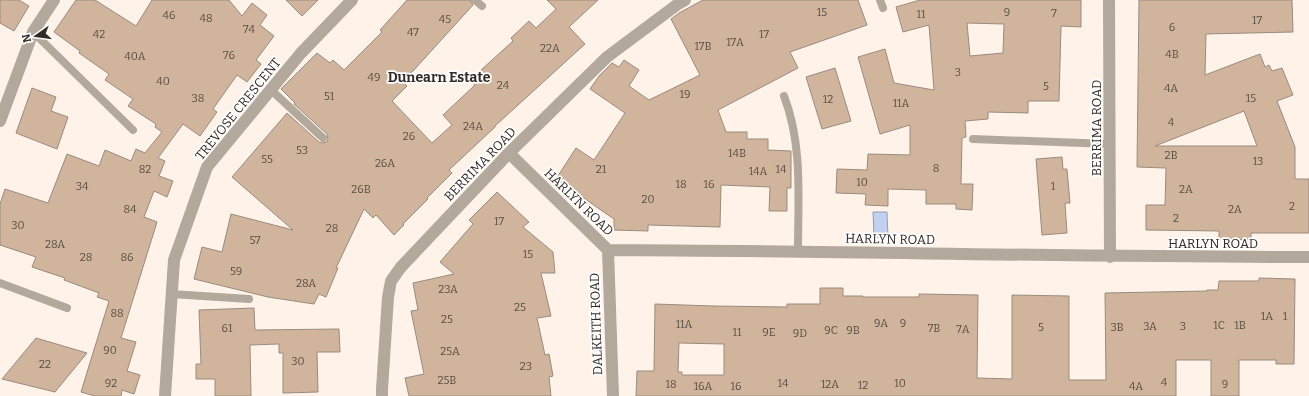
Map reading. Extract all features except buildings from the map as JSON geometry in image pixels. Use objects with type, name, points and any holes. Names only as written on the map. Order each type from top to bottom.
[{"type":"street","points":[[0,120],[33,32],[54,0]]},
{"type":"street","name":"TREVOSE CRESCENT","points":[[165,396],[174,260],[207,167],[301,53],[352,0]]},
{"type":"street","name":"BERRIMA ROAD","points":[[382,396],[388,297],[391,280],[401,267],[509,154],[607,57],[684,0]]},
{"type":"street","name":"BERRIMA ROAD","points":[[1109,0],[1110,257]]},
{"type":"street","name":"HARLYN ROAD","points":[[509,154],[608,250],[798,251],[1110,257],[1309,257]]},
{"type":"street","name":"DALKEITH ROAD","points":[[608,250],[613,396]]},
{"type":"lane","points":[[475,0],[482,6]]},
{"type":"lane","points":[[880,0],[883,8]]},
{"type":"lane","points":[[33,32],[133,130]]},
{"type":"lane","points":[[270,90],[323,138]]},
{"type":"lane","points":[[784,96],[790,112],[798,158],[798,251]]},
{"type":"lane","points":[[973,139],[1110,144]]},
{"type":"lane","points":[[0,283],[67,308]]},
{"type":"lane","points":[[171,294],[249,299]]},
{"type":"water","points":[[873,212],[887,212],[888,237],[874,237]]},
{"type":"district","name":"Dunearn Estate","points":[[439,77]]}]
